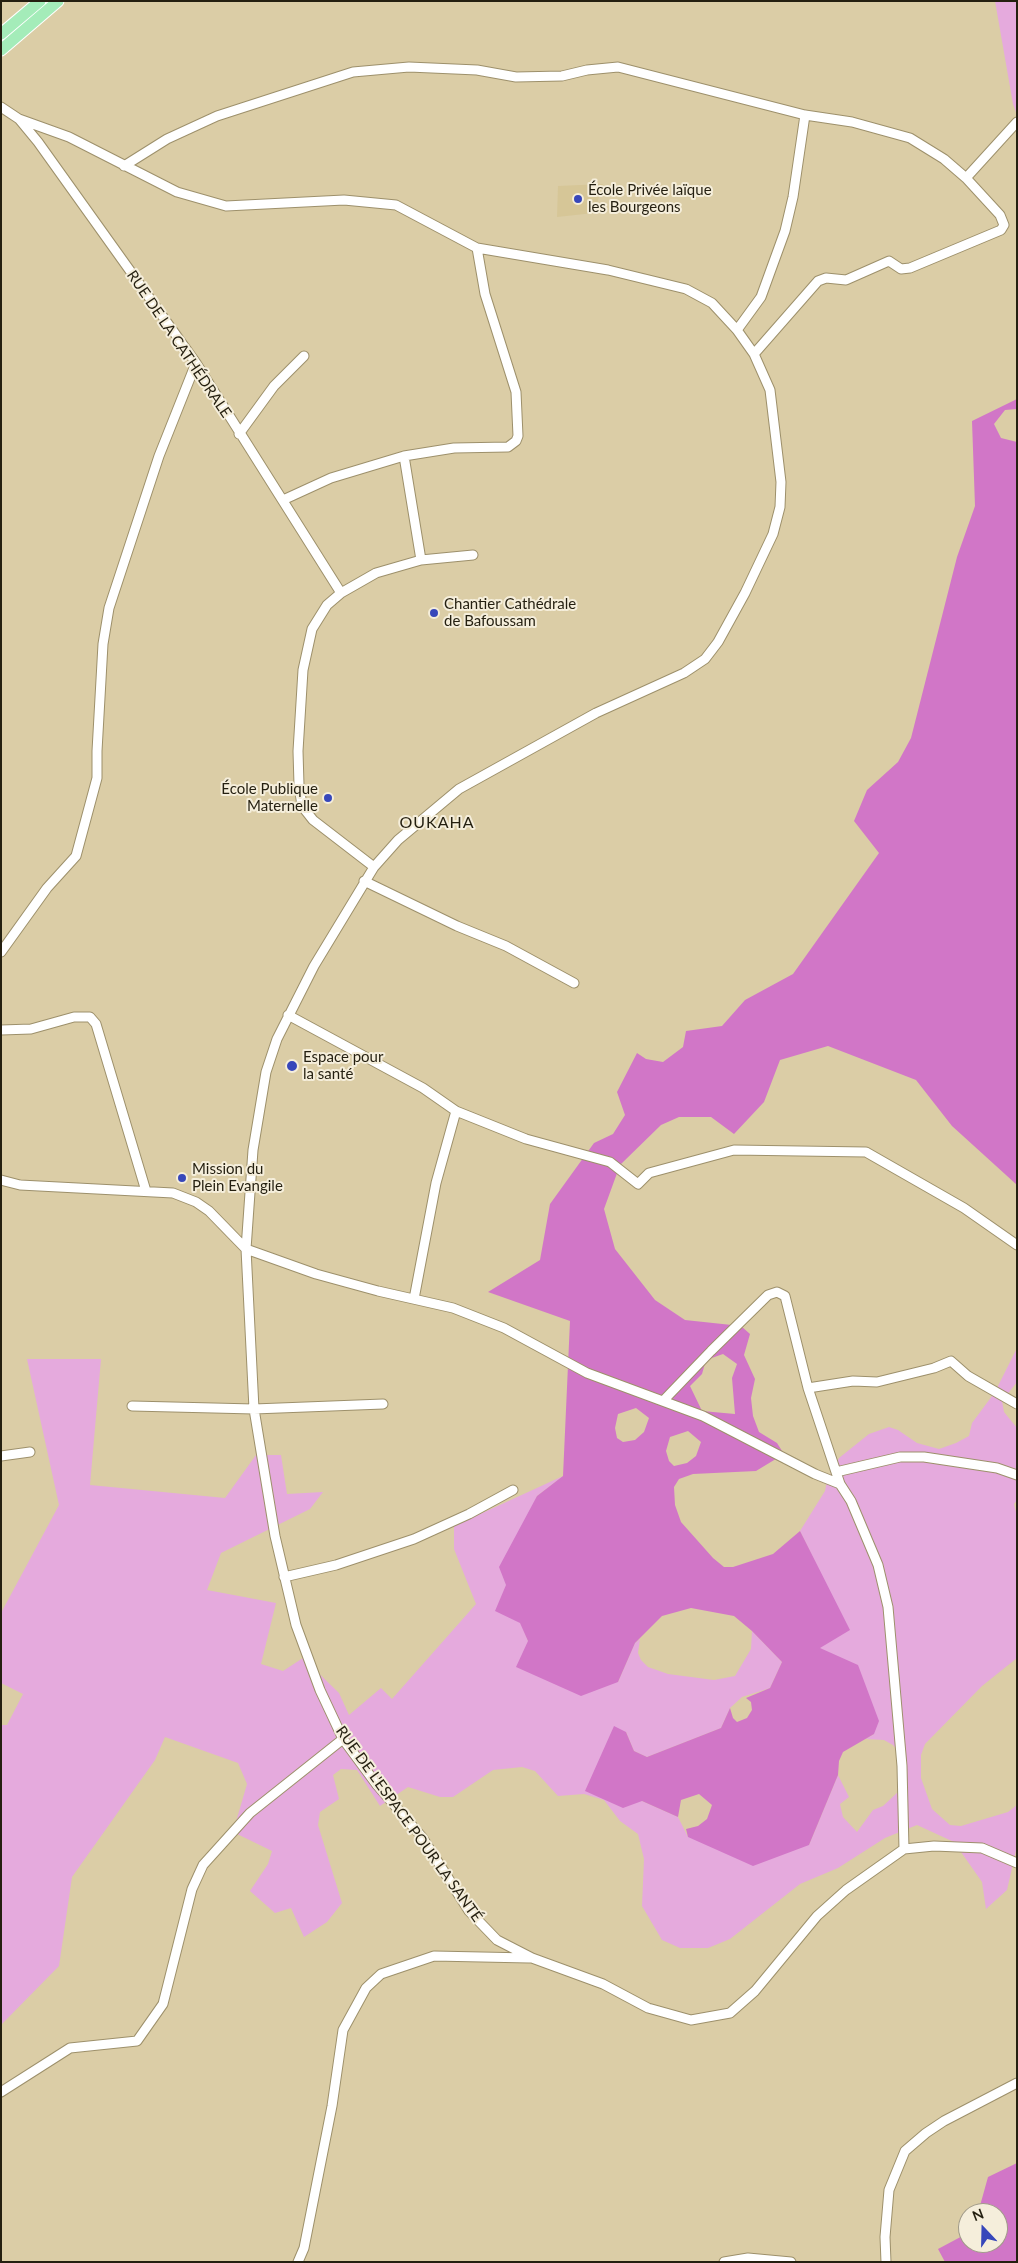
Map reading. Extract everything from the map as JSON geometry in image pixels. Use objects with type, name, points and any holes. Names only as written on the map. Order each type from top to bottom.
[{"type":"main road","points":[[1,34],[40,1]]},
{"type":"main road","points":[[1,50],[58,1]]},
{"type":"street","points":[[124,166],[167,139],[217,116],[353,72],[409,67],[477,70],[516,77],[562,76],[587,70],[618,67],[805,115],[852,122],[910,138],[922,143],[944,159],[966,178],[1000,215],[1004,225],[1001,230],[910,268],[901,269],[888,260],[846,280],[826,278],[818,280],[754,354]]},
{"type":"street","name":"RUE DE LA CATHÉDRALE","points":[[1,107],[19,119],[48,155],[196,363],[341,593]]},
{"type":"street","points":[[737,330],[761,297],[784,231],[793,197],[805,115]]},
{"type":"street","name":"RUE DE L'ESPACE POUR LA SANTÉ","points":[[19,119],[69,137],[177,192],[226,206],[238,207],[278,202],[344,200],[396,205],[477,248],[608,270],[686,289],[712,303],[737,330],[754,354],[770,390],[782,493],[773,534],[745,593],[718,642],[705,659],[684,673],[596,712],[459,789],[398,840],[364,881],[314,966],[276,1039],[266,1072],[253,1150],[246,1249],[254,1409],[284,1577],[296,1625],[316,1681],[343,1739],[377,1785],[422,1837],[469,1911],[497,1940],[532,1958],[603,1984],[648,2008],[690,2020],[730,2013],[755,1991],[817,1916],[846,1890],[904,1849],[934,1846],[982,1848],[1017,1863]]},
{"type":"street","points":[[966,178],[1017,122]]},
{"type":"street","points":[[283,500],[331,478],[404,456],[454,448],[508,447],[516,441],[518,436],[516,392],[484,294],[477,248]]},
{"type":"street","points":[[239,434],[274,386],[304,356]]},
{"type":"street","points":[[1,952],[47,888],[76,856],[97,778],[103,644],[109,608],[159,456],[196,363]]},
{"type":"street","points":[[404,456],[421,560]]},
{"type":"street","points":[[374,867],[313,820],[302,806],[298,752],[303,670],[312,629],[327,606],[341,593],[376,573],[421,560],[473,555]]},
{"type":"street","points":[[364,881],[456,926],[506,946],[574,983]]},
{"type":"street","points":[[288,1015],[423,1088],[456,1111],[526,1139],[610,1162],[638,1184],[649,1173],[734,1150],[866,1152],[964,1208],[1017,1245]]},
{"type":"street","points":[[1,1030],[31,1029],[74,1017],[90,1017],[96,1024],[146,1191]]},
{"type":"street","points":[[414,1299],[436,1183],[456,1111]]},
{"type":"street","points":[[1,1180],[30,1186],[172,1193],[196,1202],[209,1211],[246,1249],[316,1274],[453,1308],[504,1328],[588,1373],[703,1416],[815,1474],[840,1484]]},
{"type":"street","points":[[664,1402],[768,1295],[777,1292],[785,1296],[789,1305],[796,1346],[808,1388],[840,1484],[851,1501],[878,1565],[888,1608],[902,1766],[904,1849]]},
{"type":"street","points":[[808,1388],[853,1381],[876,1382],[951,1362],[968,1376],[1017,1404]]},
{"type":"street","points":[[132,1406],[254,1409],[383,1404]]},
{"type":"street","points":[[1,1456],[30,1452]]},
{"type":"street","points":[[836,1472],[900,1457],[924,1457],[997,1468],[1017,1476]]},
{"type":"street","points":[[284,1577],[336,1565],[414,1540],[469,1514],[513,1490]]},
{"type":"street","points":[[1,2092],[70,2048],[137,2041],[164,2004],[192,1888],[203,1865],[250,1813],[343,1739]]},
{"type":"street","points":[[298,2262],[304,2248],[332,2106],[342,2030],[366,1988],[381,1974],[434,1956],[532,1958]]},
{"type":"street","points":[[886,2262],[885,2237],[889,2190],[905,2151],[926,2132],[944,2121],[1017,2083]]},
{"type":"street","points":[[724,2262],[748,2258],[791,2262]]},
{"type":"shaded area","points":[[995,1],[1017,1],[1017,115],[1013,104]]},
{"type":"shaded area","name":"École Privée laïque les Bourgeons","points":[[603,184],[594,213],[557,217],[558,186]]},
{"type":"shaded area","points":[[1017,399],[1017,409],[1005,410],[994,424],[1001,438],[1017,442],[1017,1185],[952,1126],[916,1080],[828,1046],[780,1060],[764,1102],[734,1134],[711,1117],[679,1117],[661,1125],[620,1165],[604,1209],[615,1249],[655,1300],[685,1320],[741,1326],[750,1334],[744,1355],[755,1379],[751,1398],[753,1416],[759,1432],[777,1443],[784,1454],[756,1471],[693,1474],[679,1479],[674,1487],[675,1505],[681,1522],[713,1558],[724,1567],[733,1567],[773,1554],[800,1531],[850,1630],[820,1648],[858,1665],[879,1721],[874,1734],[843,1752],[839,1761],[838,1775],[809,1845],[753,1866],[688,1837],[686,1829],[698,1826],[707,1819],[712,1805],[699,1794],[681,1800],[678,1817],[642,1801],[623,1808],[585,1791],[614,1726],[626,1732],[634,1751],[647,1757],[721,1728],[730,1708],[733,1718],[737,1722],[747,1718],[752,1710],[751,1702],[746,1698],[770,1688],[782,1662],[752,1631],[734,1616],[691,1608],[662,1616],[635,1643],[618,1682],[581,1696],[516,1667],[528,1641],[520,1623],[495,1611],[506,1585],[499,1567],[537,1496],[563,1476],[570,1321],[488,1292],[540,1260],[550,1204],[594,1143],[613,1134],[625,1115],[617,1092],[637,1053],[646,1059],[663,1062],[683,1047],[686,1031],[722,1026],[745,1000],[793,974],[879,853],[854,821],[867,790],[898,762],[911,738],[957,557],[975,506],[972,421]],"holes":[[[723,1354],[737,1364],[732,1378],[735,1414],[702,1411],[690,1386],[702,1374],[706,1360]],[[636,1408],[649,1418],[644,1432],[635,1440],[623,1442],[617,1438],[615,1428],[618,1414]],[[688,1431],[701,1442],[696,1456],[687,1463],[674,1466],[669,1461],[666,1451],[670,1437]]]},
{"type":"shaded area","points":[[1017,1348],[1017,1382],[1002,1401],[1004,1412],[1017,1428],[1017,1500],[1014,1504],[1017,1516],[1017,1658],[982,1686],[925,1744],[921,1755],[921,1778],[932,1809],[950,1825],[961,1826],[1008,1812],[1017,1805],[1017,1846],[1007,1890],[986,1909],[982,1882],[954,1842],[917,1825],[885,1838],[838,1868],[800,1884],[730,1939],[708,1948],[680,1948],[662,1940],[642,1906],[644,1859],[638,1834],[620,1821],[604,1800],[584,1794],[558,1796],[535,1771],[522,1767],[493,1770],[453,1797],[440,1797],[408,1787],[380,1806],[357,1770],[341,1769],[333,1775],[339,1799],[320,1812],[318,1825],[342,1903],[327,1922],[304,1937],[291,1908],[275,1913],[250,1891],[268,1864],[272,1851],[233,1832],[247,1784],[238,1763],[165,1737],[155,1760],[72,1877],[59,1966],[1,2025],[1,1725],[7,1725],[23,1694],[1,1683],[1,1613],[59,1505],[27,1359],[101,1359],[90,1485],[225,1498],[256,1455],[281,1455],[287,1494],[323,1492],[310,1509],[221,1553],[207,1590],[276,1603],[261,1664],[283,1671],[303,1658],[339,1693],[349,1715],[381,1688],[392,1699],[476,1604],[454,1549],[454,1526],[563,1476],[537,1496],[506,1585],[528,1641],[618,1682],[635,1643],[640,1639],[638,1653],[641,1660],[648,1667],[668,1674],[714,1680],[735,1676],[751,1649],[752,1631],[782,1662],[770,1688],[742,1697],[730,1708],[721,1728],[647,1757],[634,1751],[626,1732],[603,1799],[642,1801],[678,1817],[688,1837],[809,1845],[838,1775],[849,1797],[840,1804],[843,1817],[857,1832],[873,1810],[883,1806],[898,1792],[907,1771],[901,1755],[893,1745],[884,1740],[866,1739],[874,1734],[819,1648],[819,1570],[800,1531],[825,1491],[827,1481],[839,1458],[869,1434],[889,1427],[898,1430],[917,1443],[939,1449],[969,1436],[972,1423],[995,1392]]},
{"type":"shaded area","points":[[1017,2163],[1017,2262],[945,2262],[938,2249],[958,2238],[958,2253],[1008,2253],[1008,2203],[981,2203],[988,2177]]},
{"type":"place","name":"École Privée laïque les Bourgeons","points":[[578,199]]},
{"type":"place","name":"Chantier Cathédrale de Bafoussam","points":[[434,613]]},
{"type":"place","name":"École Publique Maternelle","points":[[328,798]]},
{"type":"place","name":"Espace pour la santé","points":[[292,1066]]},
{"type":"place","name":"Mission du Plein Evangile","points":[[182,1178]]},
{"type":"district","name":"OUKAHA","points":[[437,823]]}]
